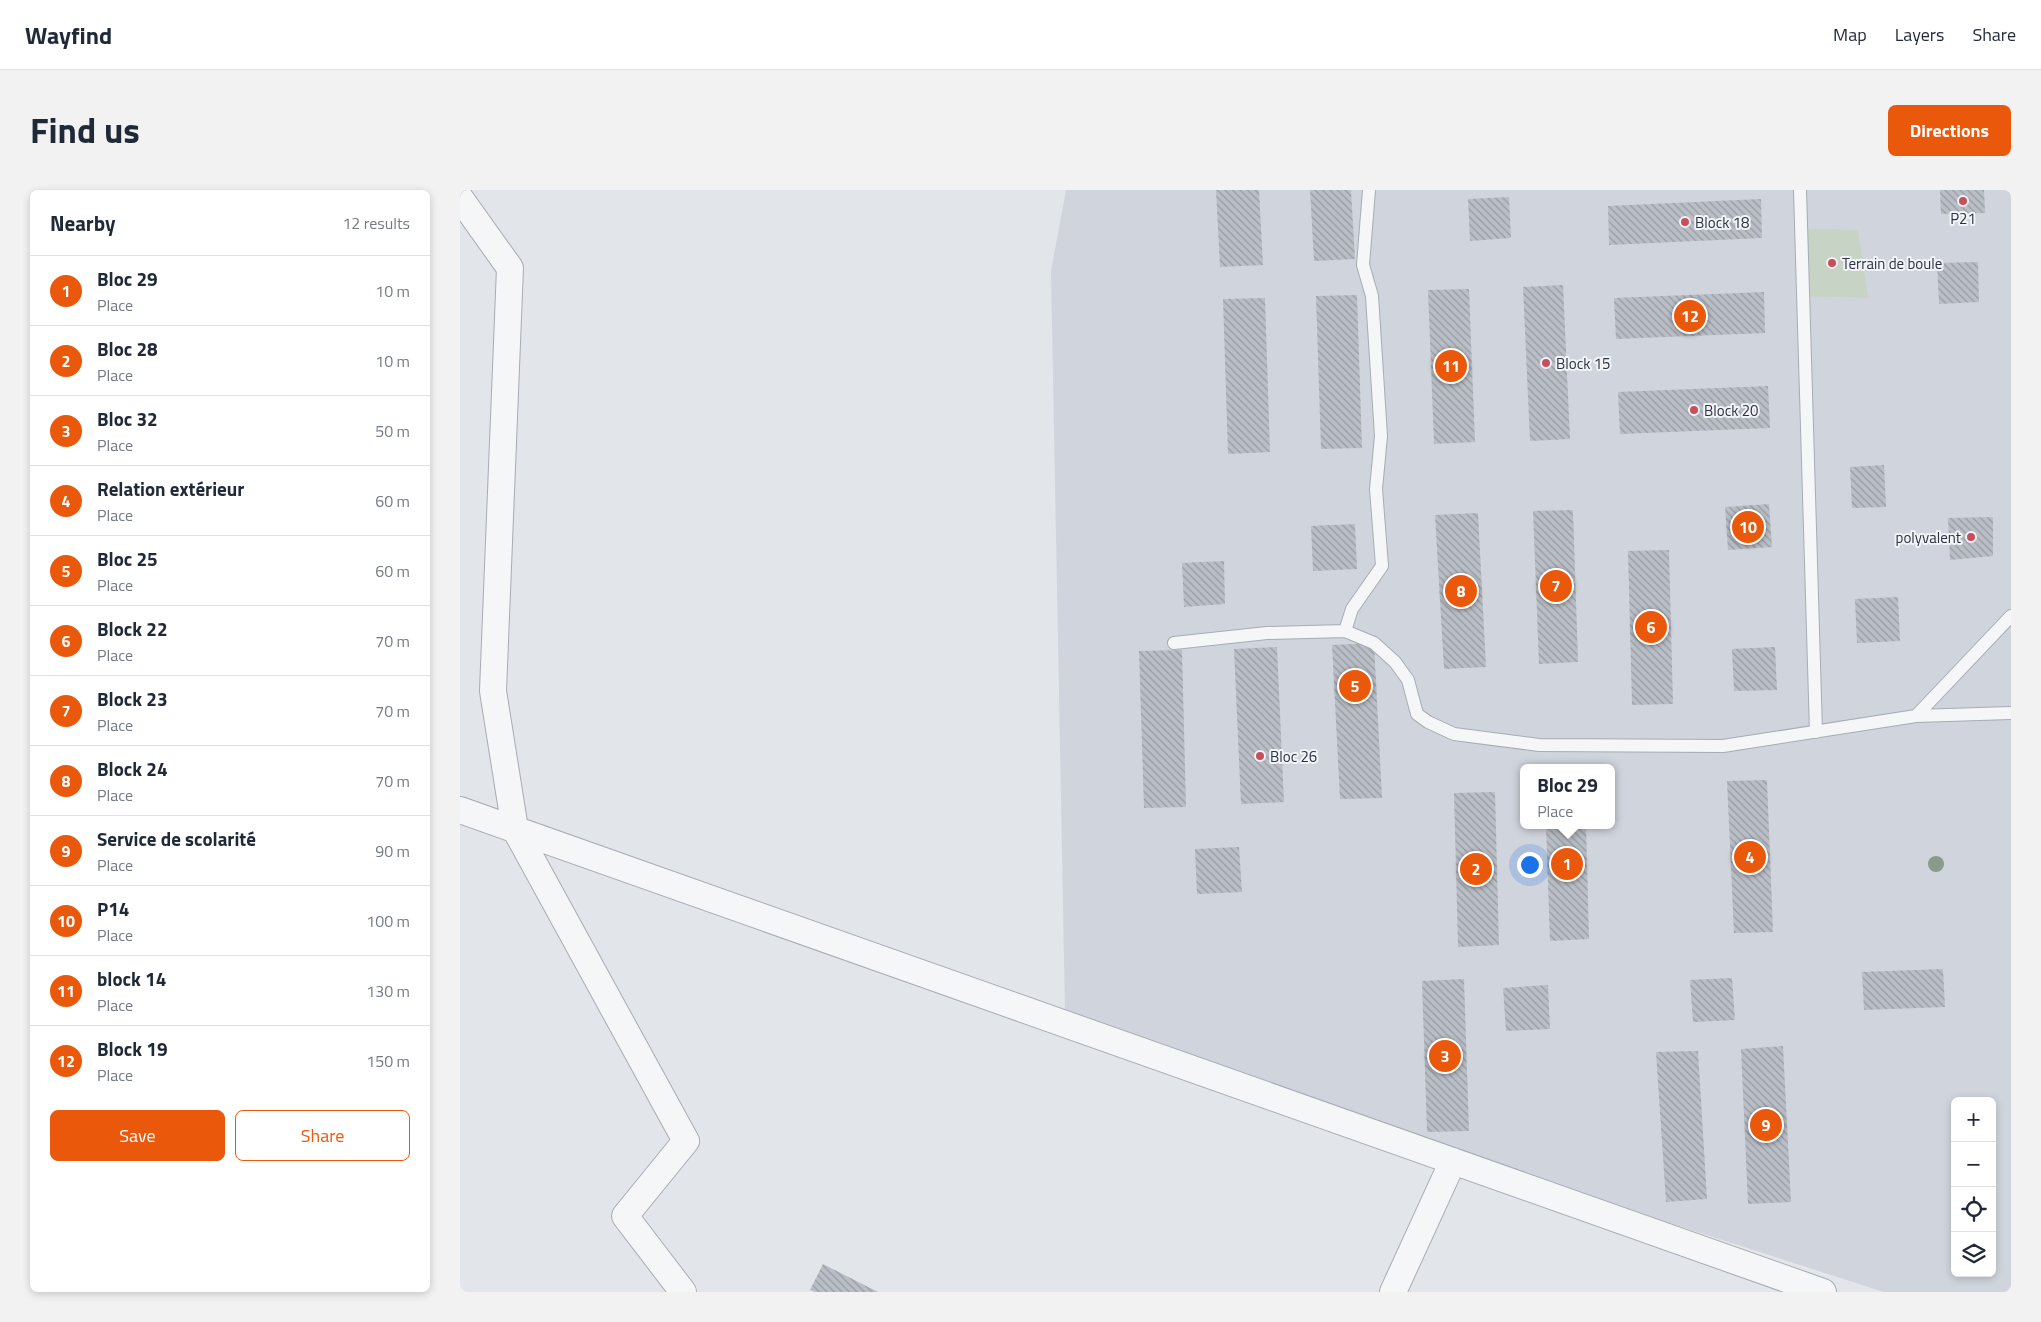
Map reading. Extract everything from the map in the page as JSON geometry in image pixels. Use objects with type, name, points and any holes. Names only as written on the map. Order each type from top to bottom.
[{"type":"street","points":[[460,198],[510,268],[492,691],[515,830],[686,1142],[625,1216],[683,1292]]},
{"type":"street","points":[[460,810],[1823,1292]]},
{"type":"street","points":[[1393,1292],[1453,1161]]},
{"type":"lane","points":[[1345,631],[1352,609],[1382,566],[1376,489],[1381,436],[1372,296],[1363,265],[1369,190]]},
{"type":"lane","points":[[1800,190],[1816,732]]},
{"type":"lane","points":[[1916,716],[2011,616]]},
{"type":"lane","points":[[1174,643],[1267,633],[1345,631],[1374,643],[1395,662],[1408,680],[1417,714],[1428,722],[1454,734],[1538,745],[1722,746],[1916,716],[2011,713]]},
{"type":"shaded area","points":[[1066,190],[2011,190],[2011,1292],[1884,1292],[1421,1143],[1065,1010],[1051,271]]},
{"type":"green space","name":"Terrain de boule","points":[[1801,229],[1858,230],[1868,298],[1803,296]]},
{"type":"building","points":[[1216,190],[1259,190],[1263,265],[1220,267]]},
{"type":"building","points":[[1310,190],[1351,190],[1355,259],[1314,261]]},
{"type":"building","name":"P21","points":[[1940,190],[1984,190],[1985,213],[1941,214]]},
{"type":"building","points":[[1509,197],[1511,238],[1470,241],[1468,199]]},
{"type":"building","name":"Block 18","points":[[1761,199],[1762,238],[1609,245],[1608,206]]},
{"type":"building","points":[[1978,262],[1979,302],[1939,304],[1937,263]]},
{"type":"building","name":"Block 15","points":[[1563,285],[1570,439],[1530,441],[1523,287]]},
{"type":"building","points":[[1469,289],[1475,442],[1434,444],[1428,290]]},
{"type":"building","points":[[1764,292],[1765,333],[1616,339],[1614,298]]},
{"type":"building","points":[[1357,295],[1362,448],[1321,449],[1316,296]]},
{"type":"building","points":[[1265,298],[1270,452],[1228,454],[1223,299]]},
{"type":"building","name":"Block 20","points":[[1768,386],[1770,428],[1620,434],[1618,392]]},
{"type":"building","points":[[1884,465],[1886,507],[1852,508],[1850,467]]},
{"type":"building","points":[[1769,504],[1772,547],[1728,550],[1725,507]]},
{"type":"building","points":[[1573,510],[1578,662],[1539,664],[1533,511]]},
{"type":"building","points":[[1478,513],[1486,667],[1444,669],[1435,515]]},
{"type":"building","name":"polyvalent","points":[[1993,517],[1993,556],[1950,560],[1948,518]]},
{"type":"building","points":[[1355,524],[1357,569],[1313,571],[1311,526]]},
{"type":"building","points":[[1669,550],[1673,704],[1632,705],[1628,551]]},
{"type":"building","points":[[1224,561],[1225,604],[1184,607],[1182,563]]},
{"type":"building","points":[[1898,597],[1900,641],[1857,643],[1855,599]]},
{"type":"building","points":[[1374,643],[1382,798],[1340,799],[1332,645]]},
{"type":"building","name":"Bloc 26","points":[[1277,647],[1284,802],[1241,804],[1234,649]]},
{"type":"building","points":[[1775,647],[1777,690],[1734,691],[1732,649]]},
{"type":"building","points":[[1182,650],[1186,807],[1144,808],[1139,651]]},
{"type":"building","points":[[1767,780],[1773,932],[1734,933],[1727,781]]},
{"type":"building","points":[[1495,792],[1499,945],[1458,947],[1454,793]]},
{"type":"building","points":[[1546,829],[1586,829],[1589,939],[1550,941]]},
{"type":"building","points":[[1239,847],[1242,892],[1197,894],[1195,849]]},
{"type":"building","points":[[1943,969],[1945,1007],[1864,1010],[1862,972]]},
{"type":"building","points":[[1732,978],[1735,1020],[1693,1022],[1690,980]]},
{"type":"building","points":[[1464,979],[1469,1131],[1427,1132],[1422,981]]},
{"type":"building","points":[[1548,985],[1550,1029],[1506,1031],[1503,988]]},
{"type":"building","points":[[1783,1046],[1791,1202],[1748,1204],[1741,1049]]},
{"type":"building","points":[[1698,1051],[1707,1199],[1666,1202],[1656,1052]]},
{"type":"building","points":[[823,1264],[878,1292],[815,1292],[810,1290]]},
{"type":"place","name":"P21","points":[[1963,201]]},
{"type":"place","name":"Block 18","points":[[1685,222]]},
{"type":"place","name":"Terrain de boule","points":[[1832,263]]},
{"type":"place","name":"Block 19","points":[[1690,316]]},
{"type":"place","name":"Block 15","points":[[1546,363]]},
{"type":"place","name":"block 14","points":[[1451,366]]},
{"type":"place","name":"Block 20","points":[[1694,410]]},
{"type":"place","name":"P14","points":[[1748,527]]},
{"type":"place","name":"polyvalent","points":[[1971,537]]},
{"type":"place","name":"Block 23","points":[[1556,586]]},
{"type":"place","name":"Block 24","points":[[1461,591]]},
{"type":"place","name":"Block 22","points":[[1651,627]]},
{"type":"place","name":"Bloc 25","points":[[1355,686]]},
{"type":"place","name":"Bloc 26","points":[[1260,756]]},
{"type":"place","name":"Relation extérieur","points":[[1750,857]]},
{"type":"place","name":"Bloc 29","points":[[1567,864]]},
{"type":"place","name":"Bloc 28","points":[[1476,869]]},
{"type":"place","name":"Bloc 32","points":[[1445,1056]]},
{"type":"place","name":"Service de scolarité","points":[[1766,1125]]}]
